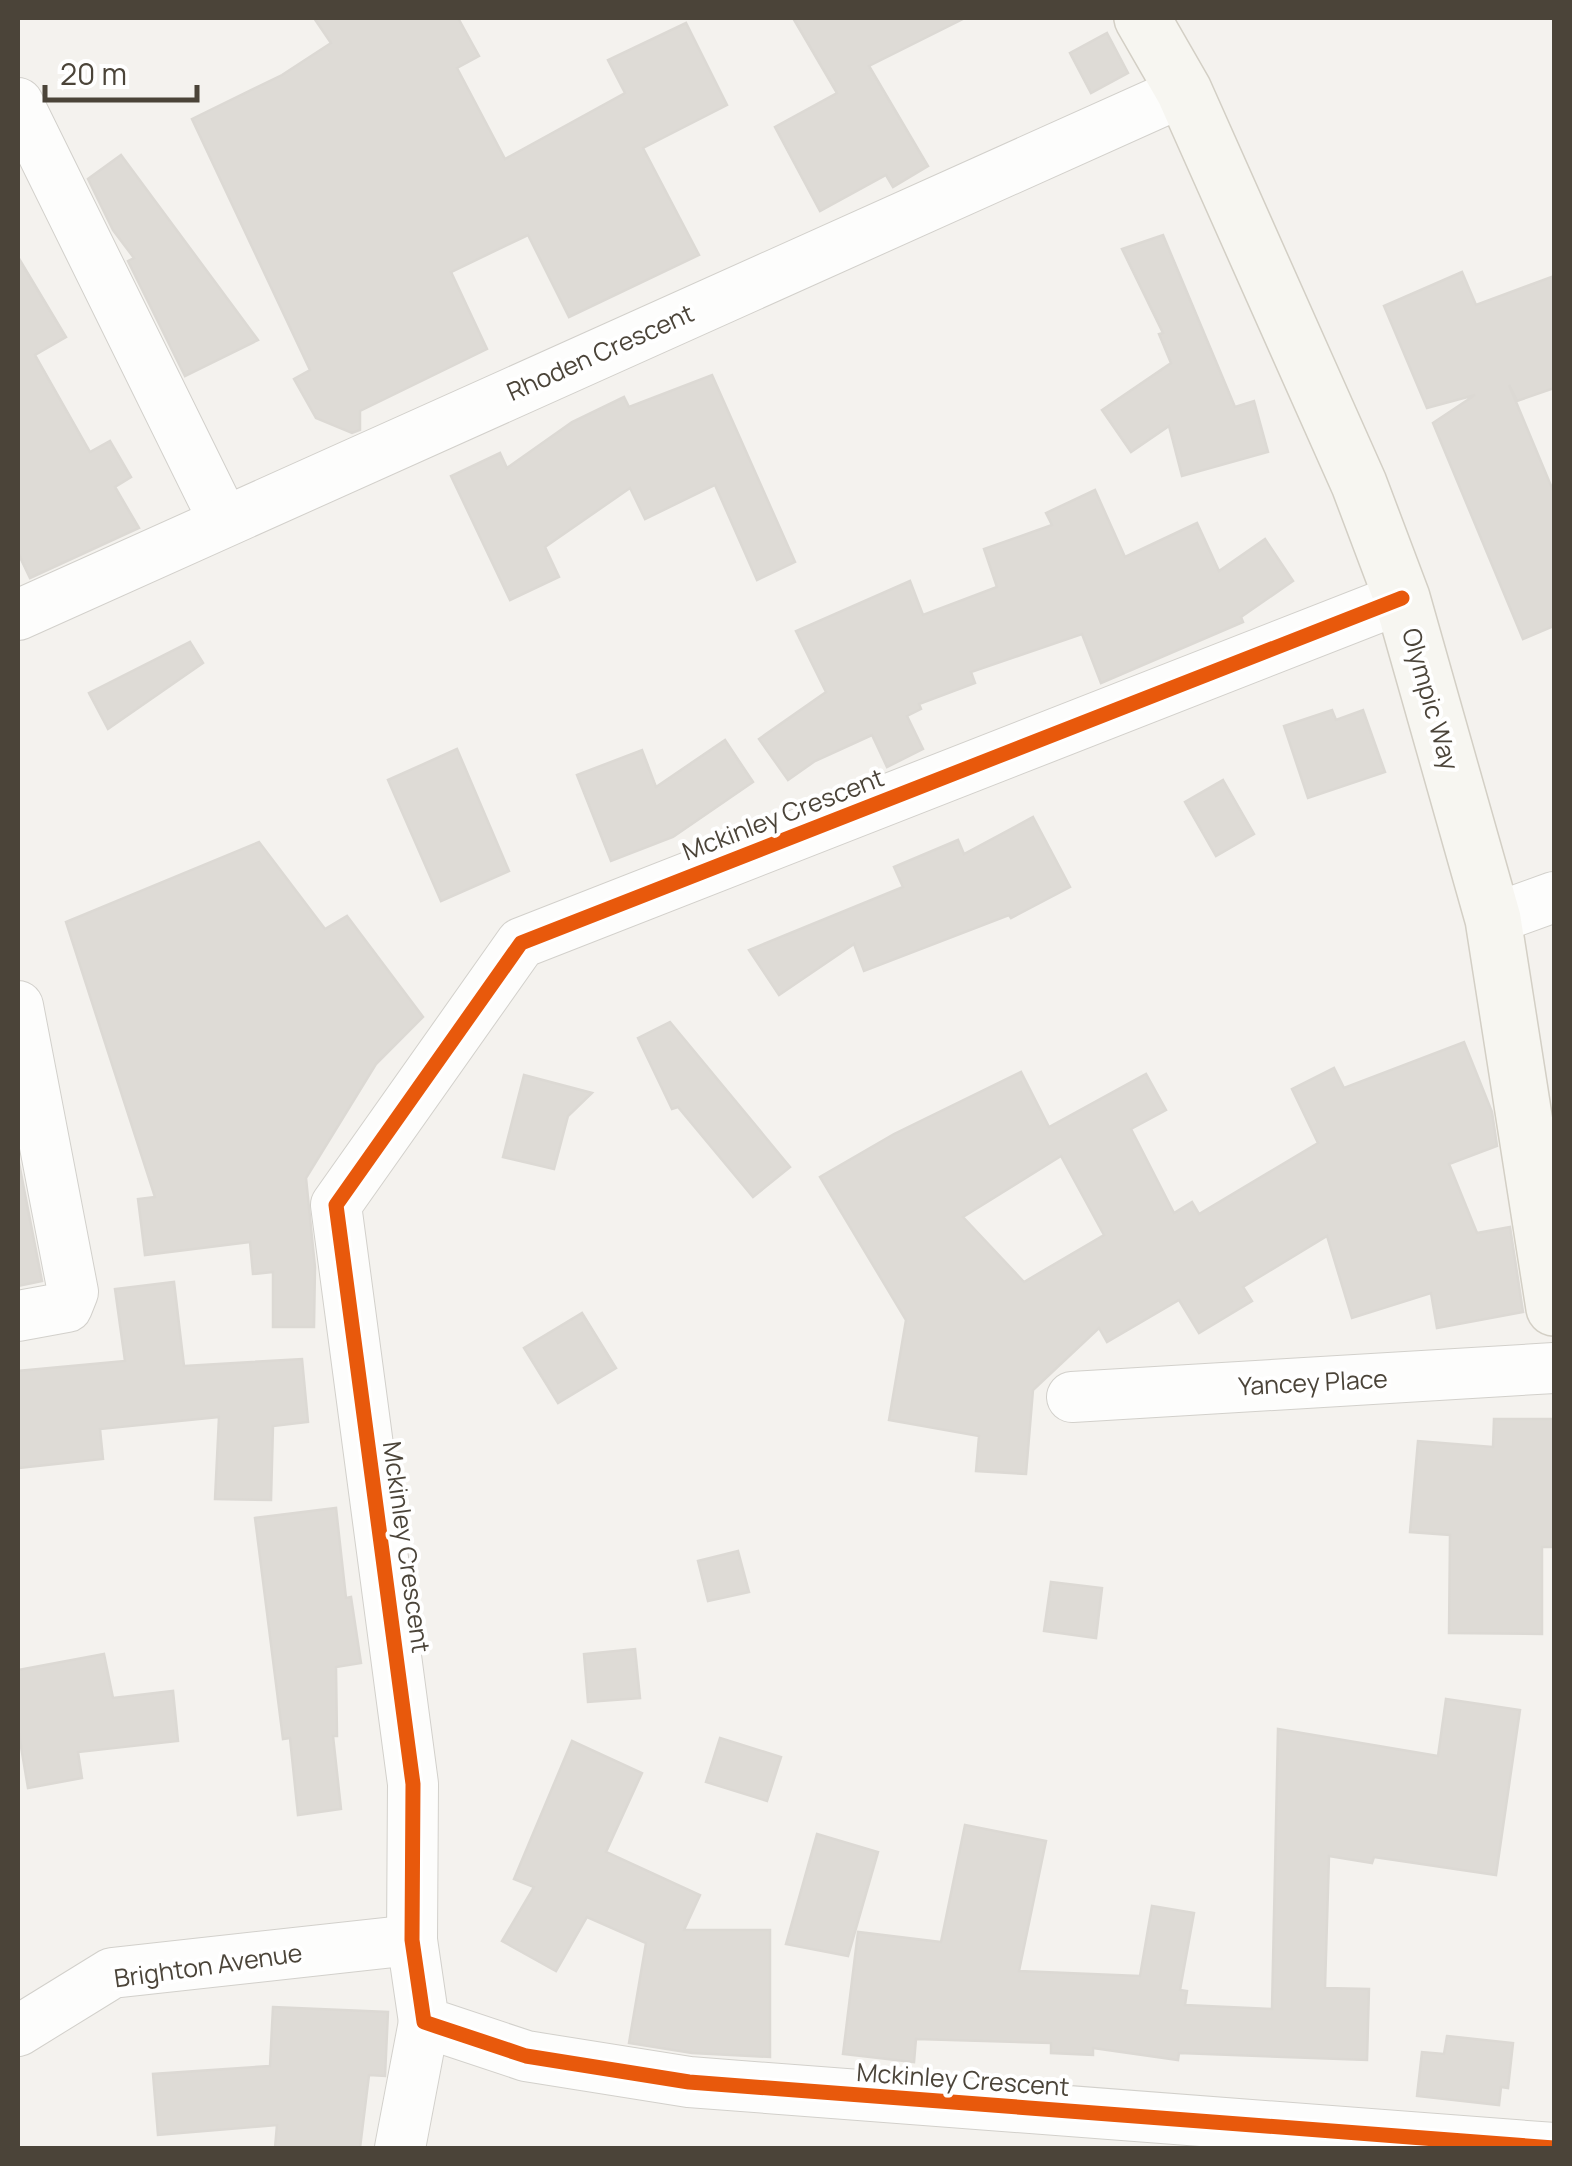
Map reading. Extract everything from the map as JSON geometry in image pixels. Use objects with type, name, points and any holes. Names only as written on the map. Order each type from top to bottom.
[{"type":"street","name":"Olympic Way","points":[[1142,18],[1184,91],[1358,484],[1402,598],[1493,919],[1554,1308]]},
{"type":"street","name":"Rhoden Crescent","points":[[18,616],[1184,91]]},
{"type":"street","points":[[18,102],[224,521]]},
{"type":"street","name":"Mckinley Crescent","points":[[1402,598],[522,944],[336,1205],[413,1784],[412,1940],[424,2022],[526,2056],[689,2082],[1065,2130],[1554,2148]]},
{"type":"street","points":[[1493,919],[1554,897]]},
{"type":"street","points":[[18,1006],[73,1292],[67,1306],[37,1312]]},
{"type":"street","name":"Yancey Place","points":[[1072,1397],[1554,1368]]},
{"type":"street","name":"Brighton Avenue","points":[[18,2031],[112,1973],[412,1940]]},
{"type":"street","points":[[400,2148],[424,2022]]},
{"type":"building","points":[[314,18],[458,18],[479,56],[457,68],[505,159],[625,93],[608,60],[686,23],[727,105],[643,148],[699,255],[569,317],[528,235],[451,272],[487,349],[360,411],[360,430],[352,433],[316,418],[294,379],[310,370],[192,119],[282,75],[331,43]]},
{"type":"building","points":[[793,18],[965,18],[869,66],[928,166],[893,187],[886,175],[820,211],[775,127],[837,93]]},
{"type":"building","points":[[1107,33],[1128,73],[1091,93],[1070,53]]},
{"type":"building","points":[[121,155],[258,340],[185,376],[128,261],[134,258],[113,230],[88,179]]},
{"type":"building","points":[[1163,235],[1235,407],[1254,401],[1268,452],[1182,476],[1169,426],[1131,452],[1102,410],[1171,363],[1159,334],[1163,333],[1122,249]]},
{"type":"building","points":[[18,257],[66,337],[35,355],[90,452],[110,441],[131,477],[115,487],[139,528],[30,578],[18,553]]},
{"type":"building","points":[[1462,272],[1476,305],[1554,276],[1554,388],[1517,401],[1509,385],[1554,493],[1554,626],[1523,639],[1433,423],[1475,395],[1427,408],[1384,306]]},
{"type":"building","points":[[712,375],[795,562],[757,580],[715,485],[645,519],[630,488],[545,547],[559,577],[510,600],[451,476],[500,453],[507,468],[572,422],[624,397],[629,407]]},
{"type":"building","points":[[1095,490],[1125,557],[1197,523],[1219,571],[1265,539],[1293,581],[1241,617],[1243,622],[1101,683],[1082,634],[971,672],[975,683],[919,704],[921,709],[907,716],[923,749],[887,767],[872,735],[815,761],[788,780],[759,739],[826,692],[796,631],[910,581],[923,615],[997,587],[984,549],[1052,525],[1046,513]]},
{"type":"building","points":[[190,642],[203,663],[108,729],[89,693]]},
{"type":"building","points":[[1332,710],[1336,720],[1363,710],[1385,772],[1308,798],[1284,726]]},
{"type":"building","points":[[725,740],[753,782],[673,837],[611,861],[577,775],[642,750],[656,787]]},
{"type":"building","points":[[457,749],[509,871],[441,901],[388,780]]},
{"type":"building","points":[[1223,780],[1254,834],[1216,856],[1185,802]]},
{"type":"building","points":[[1033,817],[1070,887],[1011,918],[1009,915],[864,971],[854,944],[779,995],[749,950],[903,887],[894,867],[958,840],[964,854]]},
{"type":"building","points":[[259,842],[325,929],[347,916],[423,1017],[376,1064],[306,1178],[315,1267],[314,1327],[273,1327],[273,1272],[253,1274],[250,1242],[145,1255],[138,1199],[155,1197],[66,922]]},
{"type":"building","points":[[670,1022],[790,1167],[753,1197],[678,1107],[672,1109],[638,1038]]},
{"type":"building","points":[[1464,1042],[1492,1112],[1497,1146],[1449,1164],[1477,1233],[1510,1227],[1523,1312],[1437,1328],[1431,1293],[1352,1318],[1327,1236],[1243,1287],[1252,1301],[1199,1333],[1179,1300],[1107,1342],[1099,1328],[1033,1390],[1026,1474],[976,1471],[979,1436],[889,1420],[906,1320],[820,1177],[894,1134],[1021,1072],[1049,1127],[1146,1074],[1166,1110],[1131,1129],[1174,1213],[1192,1202],[1199,1214],[1318,1143],[1292,1089],[1334,1068],[1344,1088]],"holes":[[[1061,1156],[1104,1235],[1024,1282],[963,1217]]]},
{"type":"building","points":[[524,1075],[592,1093],[568,1116],[554,1169],[503,1157]]},
{"type":"building","points":[[18,1158],[42,1281],[18,1286]]},
{"type":"building","points":[[174,1282],[184,1366],[302,1359],[308,1422],[273,1426],[271,1500],[215,1499],[219,1417],[100,1429],[103,1459],[18,1468],[18,1371],[125,1361],[115,1289]]},
{"type":"building","points":[[582,1313],[616,1368],[558,1403],[524,1348]]},
{"type":"building","points":[[1494,1419],[1554,1419],[1554,1547],[1542,1547],[1542,1634],[1449,1633],[1450,1535],[1410,1532],[1418,1441],[1493,1447]]},
{"type":"building","points":[[336,1508],[346,1598],[351,1597],[361,1663],[336,1667],[337,1736],[333,1736],[341,1809],[298,1815],[290,1738],[283,1739],[255,1518]]},
{"type":"building","points":[[738,1551],[749,1592],[708,1601],[698,1561]]},
{"type":"building","points":[[1051,1582],[1102,1588],[1096,1638],[1044,1631]]},
{"type":"building","points":[[635,1649],[640,1698],[588,1702],[584,1654]]},
{"type":"building","points":[[104,1654],[113,1698],[173,1691],[178,1741],[78,1752],[82,1778],[28,1788],[18,1729],[18,1670]]},
{"type":"building","points":[[1446,1699],[1520,1710],[1496,1875],[1374,1857],[1372,1863],[1329,1856],[1325,1988],[1369,1989],[1367,2060],[1179,2053],[1178,2060],[1093,2048],[1093,2055],[1051,2053],[1051,2043],[916,2039],[914,2062],[843,2054],[858,1932],[941,1942],[965,1825],[1046,1841],[1019,1971],[1140,1976],[1152,1906],[1194,1913],[1180,1990],[1187,1991],[1185,2005],[1272,2009],[1278,1729],[1438,1756]]},
{"type":"building","points":[[720,1738],[781,1757],[767,1801],[706,1782]]},
{"type":"building","points":[[572,1741],[642,1773],[606,1852],[700,1895],[684,1930],[770,1930],[770,2057],[692,2053],[629,2043],[646,1943],[587,1917],[556,1971],[502,1941],[534,1887],[514,1879]]},
{"type":"building","points":[[817,1834],[878,1852],[848,1956],[786,1944]]},
{"type":"building","points":[[273,2007],[388,2012],[385,2076],[369,2075],[360,2148],[275,2148],[277,2125],[158,2135],[153,2074],[270,2066]]},
{"type":"building","points":[[1447,2036],[1513,2043],[1508,2088],[1501,2087],[1499,2105],[1417,2096],[1422,2052],[1444,2054]]},
{"type":"cycle path","points":[[1402,598],[521,943],[336,1205],[413,1784],[412,1940],[424,2022],[526,2056],[689,2082],[1554,2148]]}]
